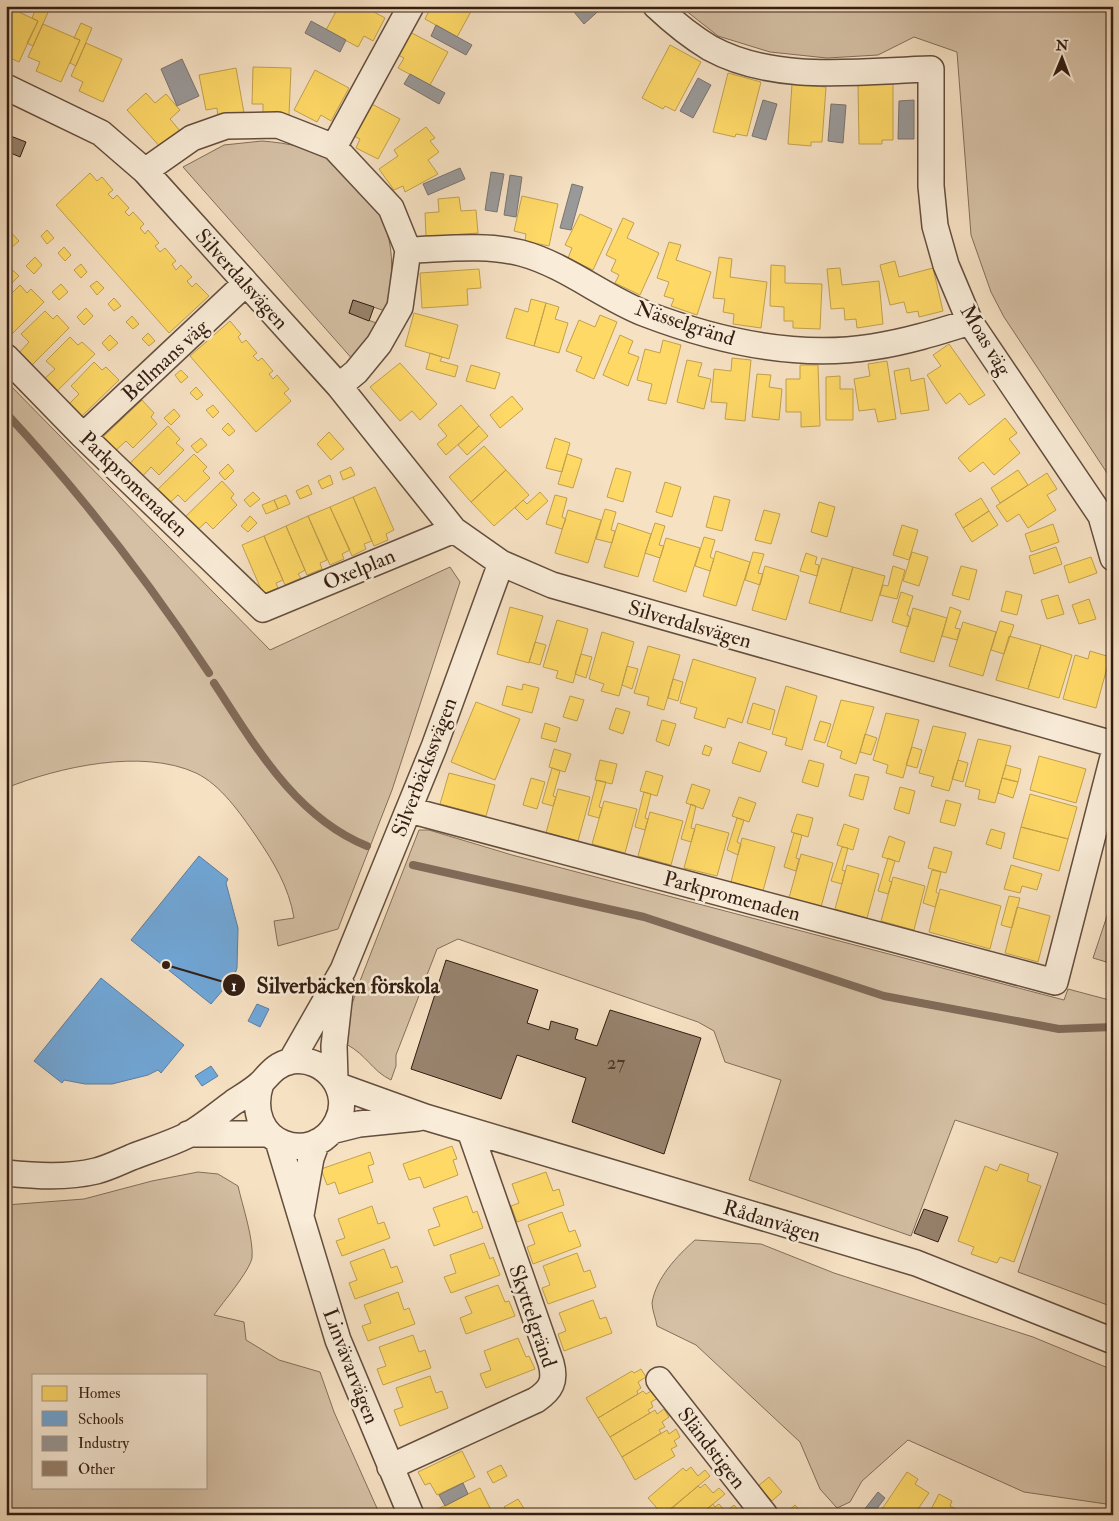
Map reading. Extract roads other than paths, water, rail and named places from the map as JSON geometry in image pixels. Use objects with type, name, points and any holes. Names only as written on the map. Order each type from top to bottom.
[{"type":"street","points":[[334,147],[411,6]]},
{"type":"street","name":"Moas väg","points":[[656,6],[680,28],[711,48],[745,62],[778,69],[817,72],[931,69],[931,186],[935,226],[946,265],[970,322],[1102,516],[1113,558]]},
{"type":"street","name":"Silverdalsvägen","points":[[6,87],[100,133],[145,171],[339,386],[454,530],[500,562],[552,585],[1113,744]]},
{"type":"street","points":[[145,171],[192,138],[226,126],[278,125],[334,147],[391,208],[408,250],[400,307],[379,344],[356,372],[339,386]]},
{"type":"street","name":"Nässelgränd","points":[[408,250],[490,248],[522,253],[645,314],[710,335],[776,349],[823,351],[871,348],[921,338],[970,322]]},
{"type":"street","name":"Bellmans väg","points":[[83,436],[246,283]]},
{"type":"street","name":"Parkpromenaden","points":[[6,357],[83,436],[263,609]]},
{"type":"street","name":"Oxelplan","points":[[263,609],[454,530]]},
{"type":"street","name":"Silverbäckssvägen","points":[[291,1061],[343,970],[408,810],[500,562]]},
{"type":"street","name":"Parkpromenaden","points":[[408,810],[1055,982],[1113,757]]},
{"type":"street","name":"Silverbäckssvägen","points":[[337,1082],[334,1046],[343,970]]},
{"type":"street","name":"Rådanvägen","points":[[6,1173],[59,1176],[97,1171],[188,1134],[261,1083],[277,1066],[291,1061],[306,1060],[320,1066],[337,1082],[425,1118],[916,1263],[1113,1341]]},
{"type":"street","points":[[324,1136],[338,1121],[342,1107],[337,1082]]},
{"type":"street","points":[[261,1083],[257,1097],[259,1118],[273,1138]]},
{"type":"street","name":"Rådanvägen","points":[[188,1134],[273,1138],[292,1145],[358,1124],[425,1118]]},
{"type":"street","name":"Skyttelgränd","points":[[390,1467],[536,1400],[552,1385],[554,1374],[551,1363],[470,1131]]},
{"type":"street","name":"Linvävarvägen","points":[[301,1215],[308,1185],[310,1158],[324,1136]]},
{"type":"street","name":"Linvävarvägen","points":[[273,1138],[301,1215],[338,1340],[411,1515]]},
{"type":"street","name":"Sländstigen","points":[[659,1380],[765,1515]]},
{"type":"waterway","points":[[6,413],[88,507],[138,571],[209,673]]},
{"type":"waterway","points":[[214,683],[261,754],[297,798],[318,817],[341,833],[367,846]]},
{"type":"waterway","points":[[413,865],[644,917],[884,996],[1059,1029],[1113,1027]]},
{"type":"place","name":"Silverbäcken förskola","points":[[166,965]]}]
